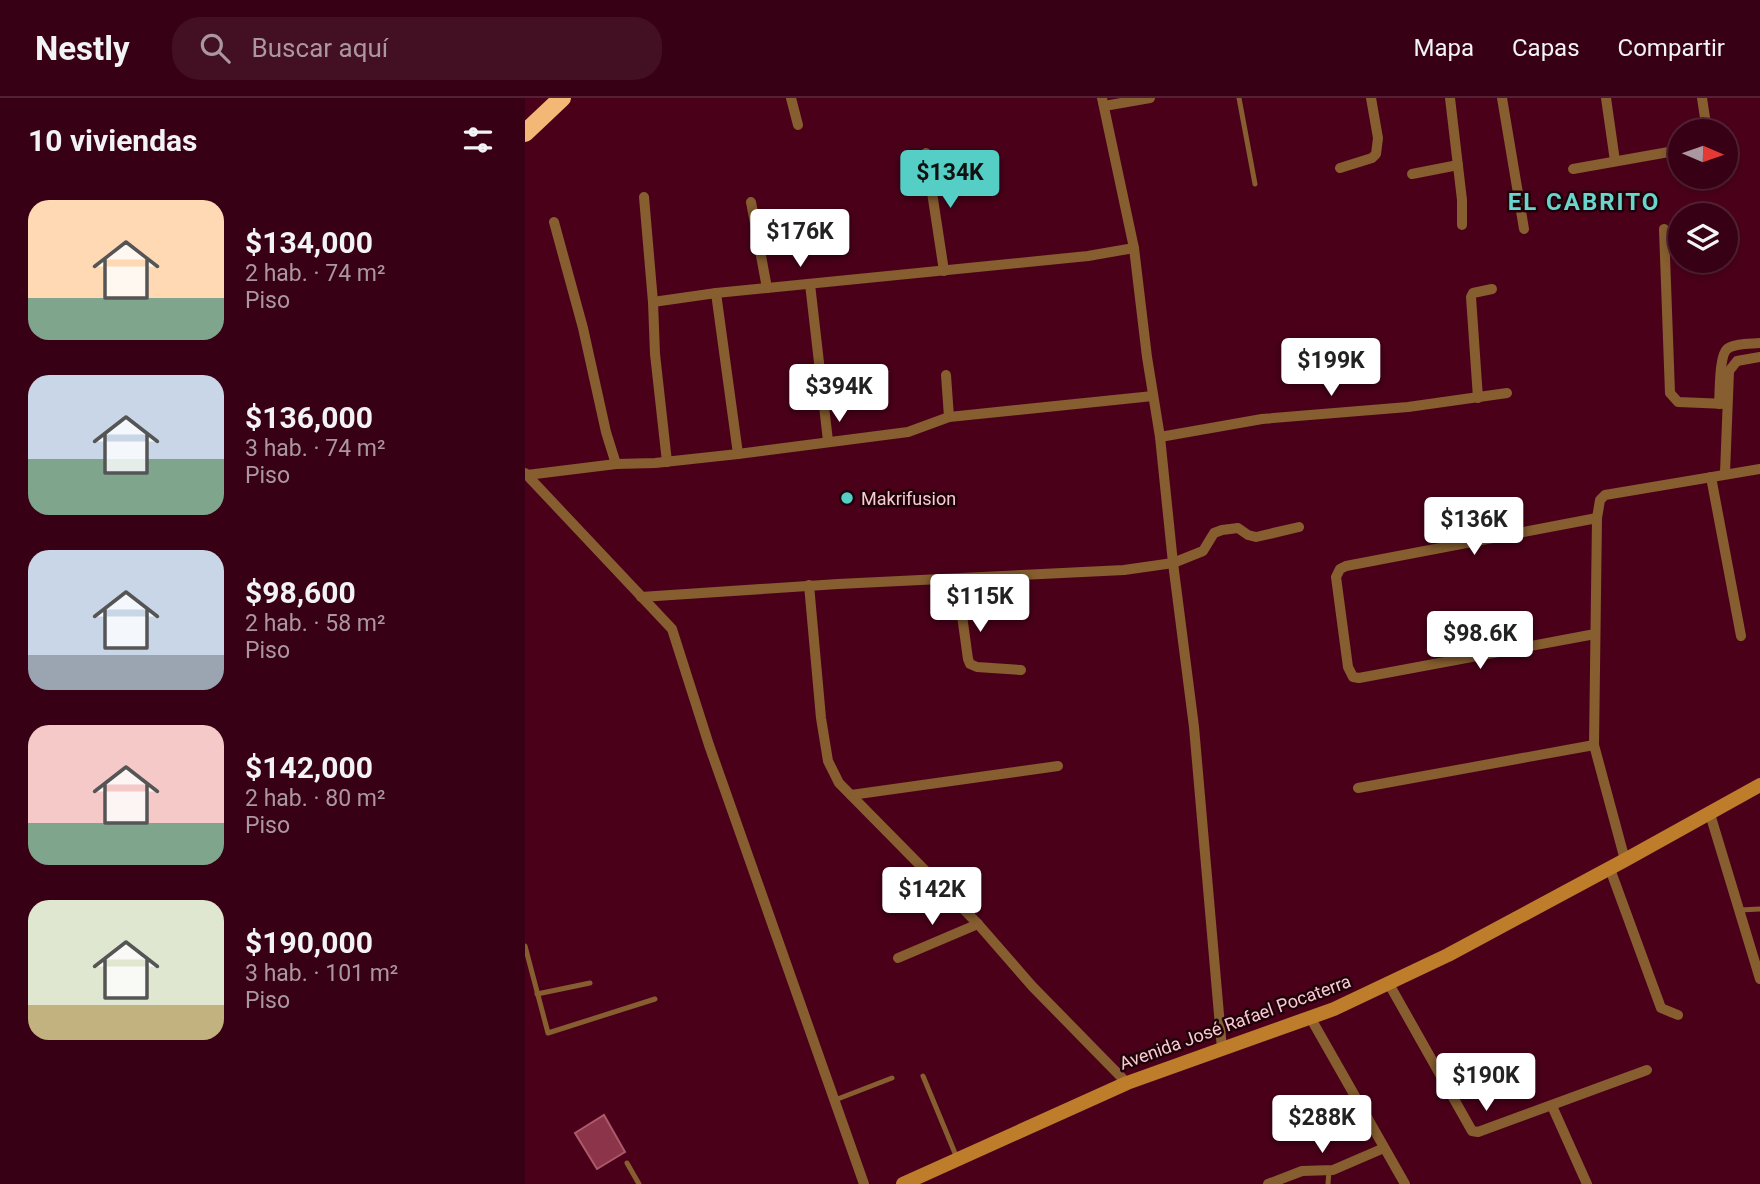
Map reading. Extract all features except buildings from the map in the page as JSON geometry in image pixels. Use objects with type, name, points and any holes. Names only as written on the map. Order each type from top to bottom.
[{"type":"highway","points":[[525,133],[562,98]]},
{"type":"street","points":[[791,98],[798,125]]},
{"type":"street","points":[[1150,98],[1103,102],[1134,248],[1160,437],[1194,727],[1222,1049]]},
{"type":"street","points":[[1340,168],[1372,158],[1376,154],[1378,138],[1371,98]]},
{"type":"street","points":[[1450,98],[1462,225]]},
{"type":"street","points":[[1501,98],[1524,229]]},
{"type":"street","points":[[1606,98],[1615,161]]},
{"type":"street","points":[[1702,98],[1705,119]]},
{"type":"street","points":[[1573,169],[1668,152]]},
{"type":"street","points":[[926,153],[944,271]]},
{"type":"street","points":[[1412,174],[1458,165]]},
{"type":"street","points":[[644,197],[655,354],[667,461]]},
{"type":"street","points":[[751,202],[767,288]]},
{"type":"street","points":[[554,222],[616,464]]},
{"type":"street","points":[[1664,229],[1670,393],[1678,402],[1723,404]]},
{"type":"street","points":[[653,302],[716,293],[1088,256],[1134,248]]},
{"type":"street","points":[[810,284],[828,441]]},
{"type":"street","points":[[1478,398],[1471,298],[1473,293],[1492,289]]},
{"type":"street","points":[[716,293],[738,454]]},
{"type":"street","points":[[1725,473],[1723,354],[1728,348],[1760,343]]},
{"type":"street","points":[[1723,404],[1732,365],[1737,360],[1760,357]]},
{"type":"street","points":[[946,375],[949,417]]},
{"type":"street","points":[[1160,437],[1262,419],[1408,407],[1507,393]]},
{"type":"street","points":[[526,474],[738,454],[908,432],[949,417],[1153,396]]},
{"type":"street","points":[[1625,860],[1594,745],[1597,518],[1600,500],[1605,495],[1760,469]]},
{"type":"street","points":[[526,474],[672,629],[714,758],[864,1184]]},
{"type":"street","points":[[1711,477],[1741,636]]},
{"type":"street","points":[[1595,634],[1353,677],[1348,667],[1336,577],[1340,569],[1346,566],[1597,518]]},
{"type":"street","points":[[641,597],[809,585],[1124,570],[1173,563],[1203,551],[1215,533],[1222,530],[1238,528],[1256,537],[1300,527]]},
{"type":"street","points":[[957,579],[970,664],[977,667],[1021,670]]},
{"type":"street","points":[[809,585],[821,719],[828,761],[839,783],[978,924],[1032,986],[1127,1083]]},
{"type":"street","points":[[1359,788],[1594,745]]},
{"type":"street","points":[[851,795],[1058,766]]},
{"type":"street","name":"Avenida José Rafael Pocaterra","points":[[903,1184],[1127,1083],[1334,1009],[1389,984],[1610,869],[1760,785]]},
{"type":"street","points":[[1710,814],[1760,978]]},
{"type":"street","points":[[1610,869],[1661,1008],[1678,1015]]},
{"type":"street","points":[[898,958],[978,924]]},
{"type":"street","points":[[1389,984],[1472,1131],[1478,1132],[1647,1070]]},
{"type":"street","points":[[1310,1017],[1405,1184]]},
{"type":"street","points":[[1552,1106],[1587,1184]]},
{"type":"street","points":[[1268,1184],[1302,1171],[1329,1171],[1384,1148]]},
{"type":"lane","points":[[1239,98],[1255,184]]},
{"type":"lane","points":[[1740,910],[1760,909]]},
{"type":"lane","points":[[525,946],[548,1033],[655,999]]},
{"type":"lane","points":[[537,994],[590,983]]},
{"type":"lane","points":[[923,1076],[957,1158]]},
{"type":"lane","points":[[835,1100],[892,1078]]},
{"type":"lane","points":[[627,1163],[639,1184]]},
{"type":"lane","points":[[1328,1184],[1329,1171]]},
{"type":"place","name":"Makrifusion","points":[[847,498]]},
{"type":"district","name":"EL CABRITO","points":[[1584,202]]}]
